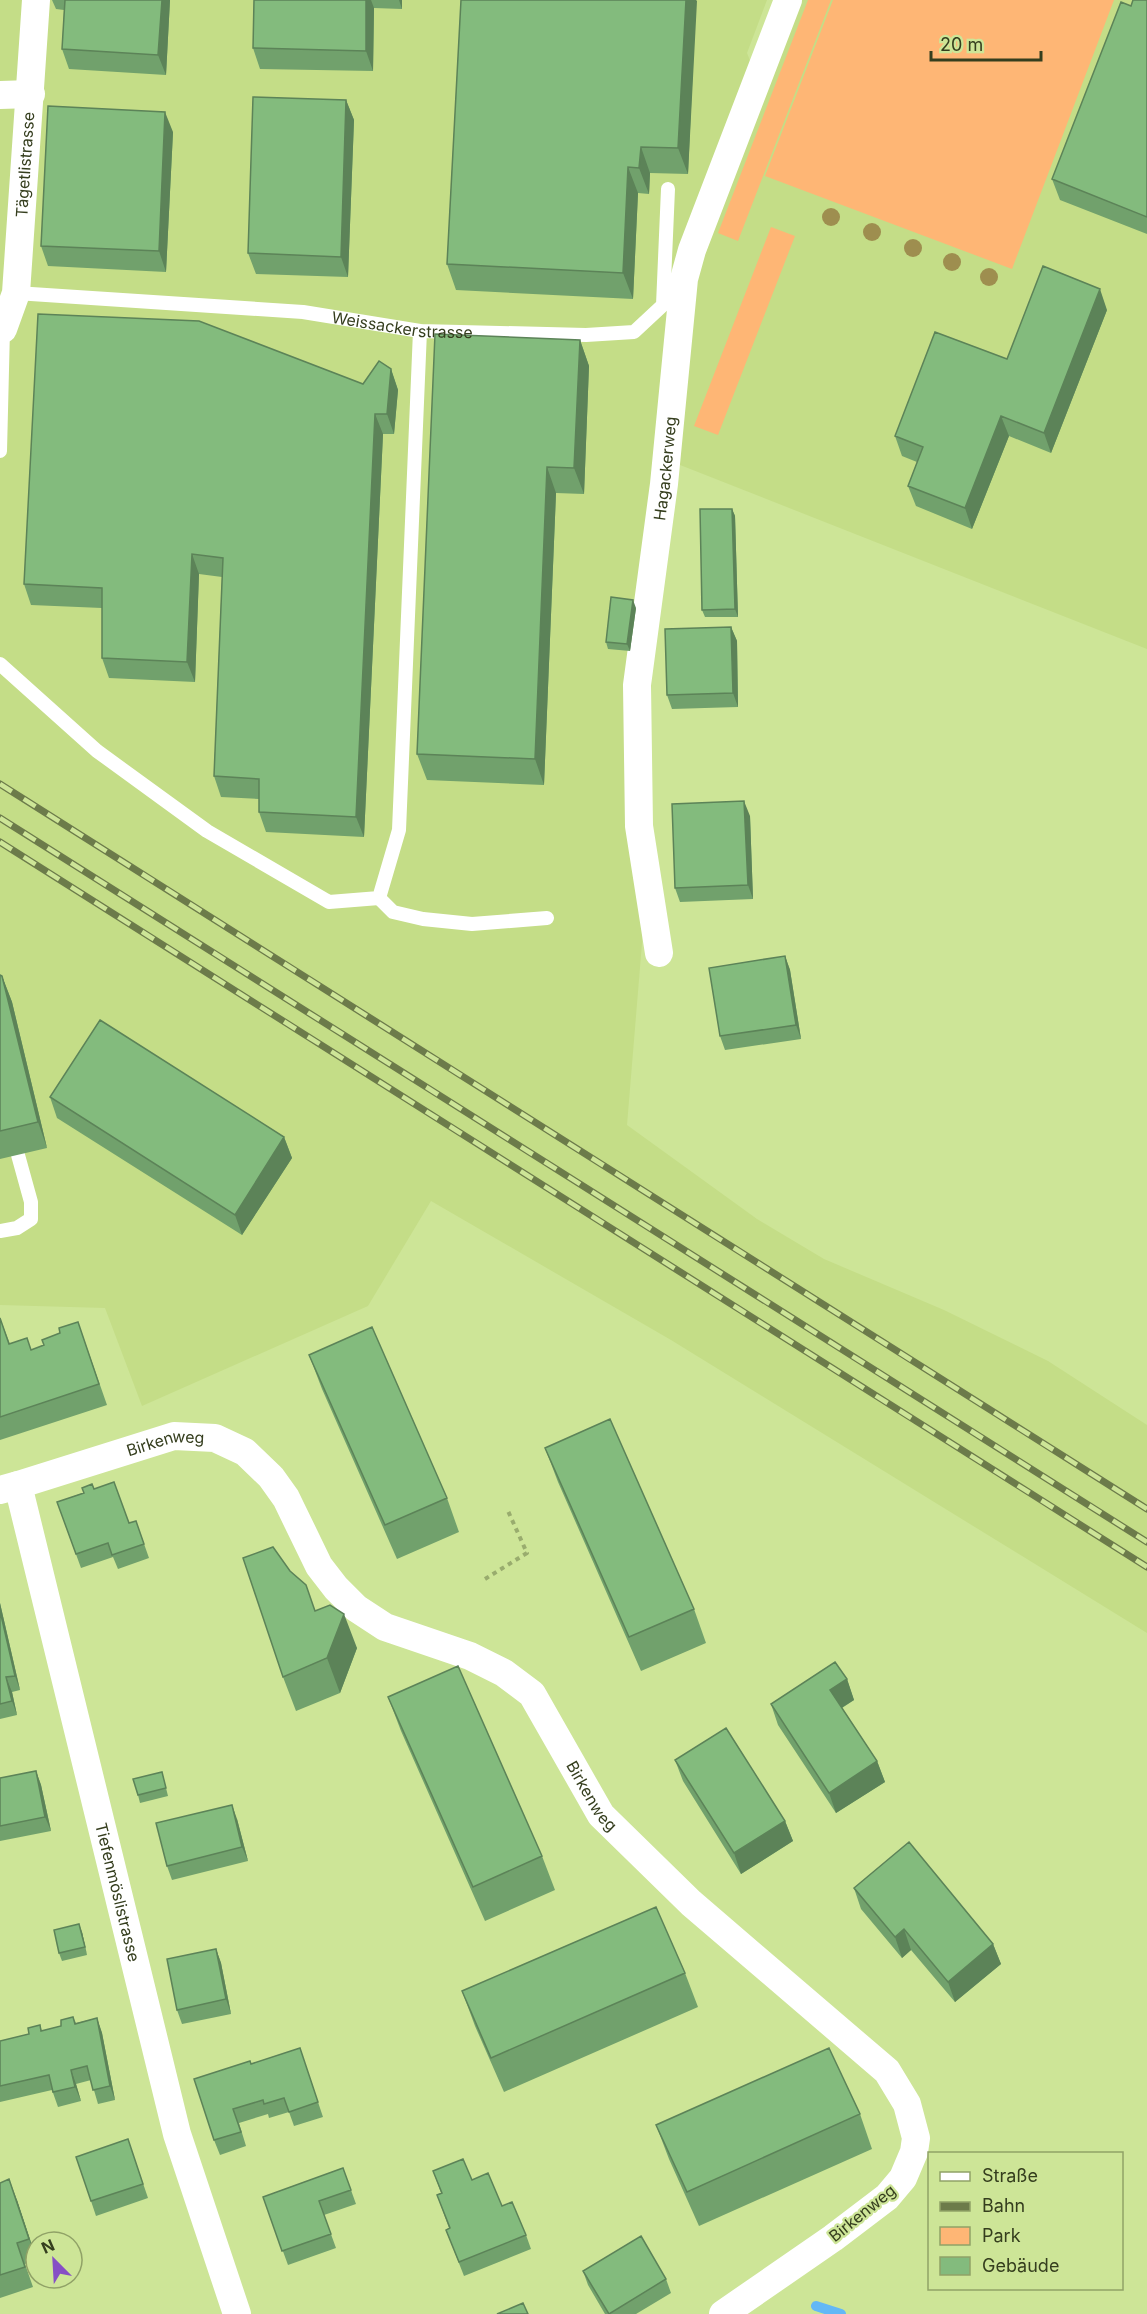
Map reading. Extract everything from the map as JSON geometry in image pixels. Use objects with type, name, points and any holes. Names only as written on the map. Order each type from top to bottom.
[{"type":"street","name":"Tägetlistrasse","points":[[1,329],[16,293],[36,0]]},
{"type":"street","name":"Hagackerweg","points":[[659,953],[639,826],[637,685],[664,484],[684,279],[692,250],[788,0]]},
{"type":"street","points":[[0,95],[31,94]]},
{"type":"street","name":"Birkenweg","points":[[9,1487],[174,1436],[215,1438],[244,1452],[271,1477],[286,1498],[319,1566],[343,1595],[384,1627],[470,1656],[504,1672],[532,1694],[601,1815],[691,1903],[887,2071],[908,2104],[916,2138],[914,2152],[903,2178],[887,2197],[833,2238],[723,2314]]},
{"type":"street","name":"Tiefenmöslistrasse","points":[[9,1487],[174,2123],[237,2314]]},
{"type":"lane","name":"Weissackerstrasse","points":[[16,293],[303,312],[420,331],[586,335],[634,332],[663,305],[668,189]]},
{"type":"lane","points":[[0,451],[1,329]]},
{"type":"lane","points":[[379,898],[399,830],[420,331]]},
{"type":"lane","points":[[0,664],[97,751],[207,831],[329,902],[379,898],[393,912],[423,919],[472,924],[547,918]]},
{"type":"lane","points":[[0,1231],[17,1228],[31,1220],[31,1202],[18,1155]]},
{"type":"path","points":[[485,1579],[527,1553],[508,1511]]},
{"type":"shaded area","points":[[0,0],[767,0],[747,53],[753,68],[680,258],[657,480],[645,907],[627,1125],[757,1219],[824,1259],[944,1310],[1048,1361],[1147,1425],[1147,1633],[671,1340],[431,1201],[368,1306],[142,1406],[105,1308],[0,1305]]},
{"type":"shaded area","points":[[796,0],[1147,0],[1147,649],[675,463],[690,297]]},
{"type":"green space","points":[[808,0],[831,0],[738,241],[718,233]]},
{"type":"green space","points":[[833,0],[1114,0],[1012,269],[765,176]]},
{"type":"green space","points":[[771,227],[795,236],[718,435],[694,426]]},
{"type":"building","points":[[65,0],[162,0],[158,55],[62,49]]},
{"type":"building","points":[[254,0],[366,0],[366,51],[253,48]]},
{"type":"building","points":[[461,0],[686,0],[678,148],[641,147],[639,168],[628,167],[623,273],[447,264]]},
{"type":"building","points":[[1133,0],[1147,0],[1147,217],[1052,179],[1121,2],[1131,6]]},
{"type":"building","points":[[253,97],[346,100],[341,257],[248,253]]},
{"type":"building","points":[[48,106],[165,112],[159,251],[41,246]]},
{"type":"building","points":[[1043,266],[1100,289],[1044,433],[1001,416],[965,508],[908,486],[923,447],[895,436],[935,332],[1007,359]]},
{"type":"building","points":[[38,314],[199,321],[363,384],[379,361],[391,369],[387,414],[375,414],[356,817],[259,812],[259,779],[214,776],[223,558],[192,554],[187,662],[102,658],[102,588],[24,584]]},
{"type":"building","points":[[435,334],[580,340],[574,468],[547,467],[535,759],[417,754]]},
{"type":"building","points":[[700,509],[732,509],[735,609],[702,610]]},
{"type":"building","points":[[611,597],[633,600],[627,644],[606,642]]},
{"type":"building","points":[[731,627],[733,693],[667,695],[665,629]]},
{"type":"building","points":[[744,801],[748,885],[675,888],[672,804]]},
{"type":"building","points":[[785,956],[796,1025],[720,1036],[709,968]]},
{"type":"building","points":[[0,975],[38,1122],[0,1131]]},
{"type":"building","points":[[100,1020],[284,1137],[235,1215],[50,1097]]},
{"type":"building","points":[[0,1318],[9,1344],[27,1338],[31,1350],[44,1345],[42,1340],[60,1333],[59,1328],[78,1322],[99,1384],[0,1417]]},
{"type":"building","points":[[372,1327],[447,1498],[385,1525],[309,1355]]},
{"type":"building","points":[[610,1419],[694,1609],[629,1637],[545,1448]]},
{"type":"building","points":[[114,1482],[129,1523],[136,1521],[144,1544],[112,1555],[108,1543],[76,1554],[57,1502],[84,1493],[82,1488],[92,1484],[94,1489]]},
{"type":"building","points":[[273,1547],[290,1571],[306,1585],[315,1611],[330,1605],[344,1614],[327,1658],[283,1677],[243,1558]]},
{"type":"building","points":[[0,1611],[15,1676],[6,1677],[12,1701],[0,1704]]},
{"type":"building","points":[[835,1662],[847,1679],[830,1690],[877,1761],[829,1793],[771,1704]]},
{"type":"building","points":[[458,1666],[542,1856],[473,1887],[388,1697]]},
{"type":"building","points":[[726,1728],[785,1821],[734,1853],[675,1760]]},
{"type":"building","points":[[36,1771],[45,1817],[0,1826],[0,1778]]},
{"type":"building","points":[[162,1772],[166,1788],[138,1795],[133,1779]]},
{"type":"building","points":[[232,1805],[242,1847],[167,1866],[156,1823]]},
{"type":"building","points":[[909,1842],[993,1944],[948,1982],[904,1929],[895,1937],[854,1888]]},
{"type":"building","points":[[656,1907],[685,1973],[491,2058],[462,1991]]},
{"type":"building","points":[[79,1924],[85,1947],[59,1953],[54,1930]]},
{"type":"building","points":[[216,1949],[226,1999],[177,2010],[167,1959]]},
{"type":"building","points":[[73,2017],[75,2024],[97,2018],[110,2086],[93,2090],[87,2066],[71,2070],[75,2087],[53,2092],[49,2075],[0,2086],[0,2041],[29,2034],[28,2028],[40,2025],[41,2031],[61,2026],[61,2020]]},
{"type":"building","points":[[300,2048],[318,2102],[289,2112],[284,2098],[264,2104],[263,2100],[233,2109],[241,2132],[214,2140],[194,2079]]},
{"type":"building","points":[[829,2048],[860,2114],[687,2192],[656,2125]]},
{"type":"building","points":[[128,2139],[143,2184],[91,2201],[76,2157]]},
{"type":"building","points":[[463,2159],[472,2180],[488,2173],[502,2206],[512,2202],[526,2235],[459,2262],[446,2230],[450,2228],[437,2195],[442,2193],[433,2171]]},
{"type":"building","points":[[343,2168],[351,2190],[319,2201],[331,2234],[282,2251],[263,2197]]},
{"type":"building","points":[[9,2179],[26,2230],[24,2230],[24,2241],[17,2243],[24,2267],[0,2275],[0,2183]]},
{"type":"building","points":[[641,2236],[666,2279],[609,2314],[583,2271]]},
{"type":"building","points":[[523,2303],[528,2314],[497,2314]]},
{"type":"waterway","points":[[816,2306],[841,2314]]},
{"type":"railway","points":[[0,784],[1147,1509]]},
{"type":"railway","points":[[0,818],[1147,1542]]},
{"type":"railway","points":[[0,842],[1147,1567]]}]
